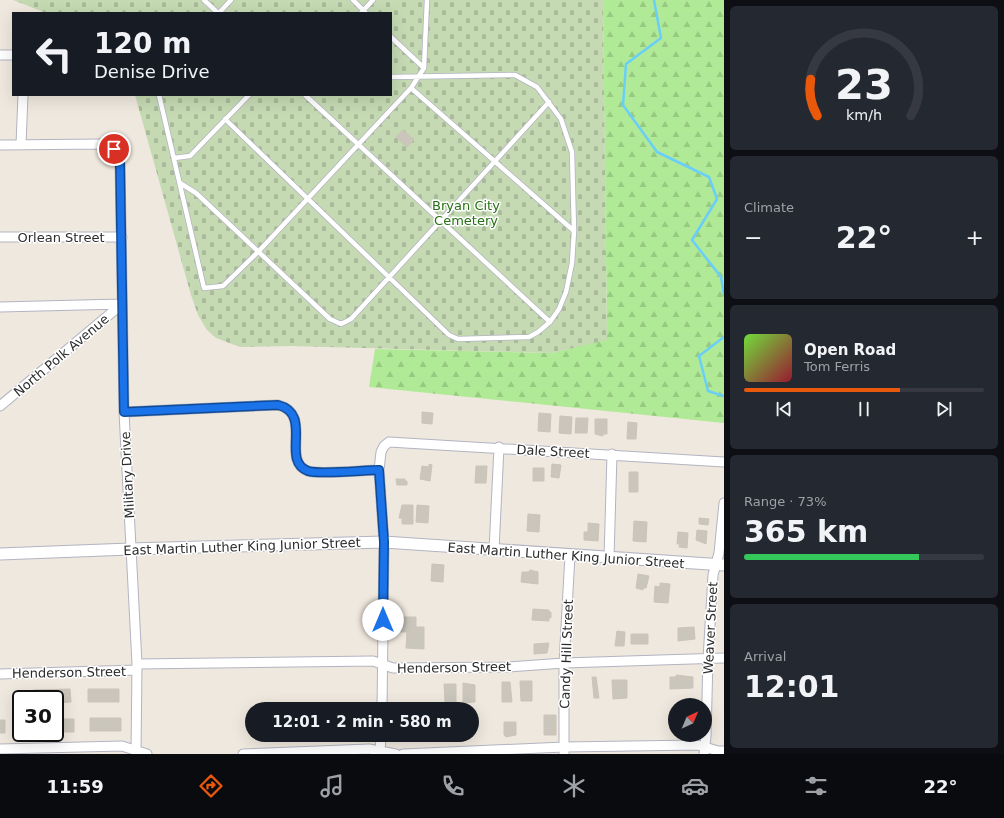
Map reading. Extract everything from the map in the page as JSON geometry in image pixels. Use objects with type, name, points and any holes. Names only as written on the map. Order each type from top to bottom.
[{"type":"street","points":[[0,55],[12,55]]},
{"type":"street","points":[[0,145],[21,145],[23,96]]},
{"type":"street","name":"Military Drive","points":[[21,145],[109,145],[114,149],[120,163],[124,412],[137,667],[136,752]]},
{"type":"street","name":"Orlean Street","points":[[0,237],[122,237]]},
{"type":"street","points":[[0,307],[122,304]]},
{"type":"street","name":"North Polk Avenue","points":[[0,406],[122,304]]},
{"type":"street","points":[[124,412],[278,405],[284,407],[296,423],[297,460],[304,469],[317,472],[379,470],[384,542],[382,702]]},
{"type":"street","name":"Dale Street","points":[[379,470],[381,452],[384,446],[394,441],[724,462]]},
{"type":"street","points":[[494,550],[499,448]]},
{"type":"street","points":[[609,558],[612,454]]},
{"type":"street","name":"Weaver Street","points":[[704,750],[713,575],[720,565],[719,553],[724,503]]},
{"type":"street","name":"East Martin Luther King Junior Street","points":[[0,554],[384,542],[720,565]]},
{"type":"street","name":"Candy Hill Street","points":[[564,751],[564,663],[570,555]]},
{"type":"street","name":"Henderson Street","points":[[0,674],[137,667],[373,661],[383,666],[394,668],[508,667],[564,663],[724,658]]},
{"type":"street","points":[[380,752],[381,742]]},
{"type":"street","points":[[403,754],[564,751],[698,745],[704,750],[724,751]]},
{"type":"street","points":[[0,749],[122,746],[136,752],[147,754]]},
{"type":"street","points":[[243,754],[368,749],[396,754]]},
{"type":"lane","points":[[204,0],[217,12]]},
{"type":"lane","points":[[219,12],[231,0]]},
{"type":"lane","points":[[353,0],[364,12],[373,0]]},
{"type":"lane","points":[[159,96],[204,288],[223,286],[258,252],[411,88],[419,77],[424,68],[427,0]]},
{"type":"lane","points":[[392,38],[424,68]]},
{"type":"lane","points":[[225,119],[306,199],[449,335],[458,339],[529,337],[550,322],[558,310],[566,292],[572,263],[574,231],[572,152],[561,119],[537,87],[515,75],[392,77]]},
{"type":"lane","points":[[411,88],[493,162],[574,231]]},
{"type":"lane","points":[[174,158],[190,156],[248,96]]},
{"type":"lane","points":[[306,96],[550,322]]},
{"type":"lane","points":[[180,183],[196,193],[330,319],[341,324],[351,318],[549,102]]},
{"type":"green space","name":"Bryan City Cemetery","points":[[13,0],[603,0],[607,340],[552,353],[290,346],[240,347],[216,338],[207,330],[198,315],[191,295],[135,96],[392,96],[392,12],[43,12]]},
{"type":"green space","points":[[603,0],[724,0],[724,423],[369,387],[375,349],[552,353],[607,339]]},
{"type":"building","points":[[403,130],[414,140],[407,147],[396,137]]},
{"type":"building","points":[[422,412],[433,413],[432,424],[422,423]]},
{"type":"building","points":[[539,413],[551,414],[550,432],[538,431]]},
{"type":"building","points":[[560,416],[572,417],[571,434],[559,433]]},
{"type":"building","points":[[576,418],[588,418],[587,433],[575,433]]},
{"type":"building","points":[[595,419],[607,419],[607,434],[603,434],[603,436],[595,434]]},
{"type":"building","points":[[628,422],[637,423],[636,439],[627,439]]},
{"type":"building","points":[[429,464],[432,465],[430,481],[420,479],[422,466],[429,467]]},
{"type":"building","points":[[552,464],[561,465],[559,478],[551,477]]},
{"type":"building","points":[[476,466],[487,466],[486,483],[475,483]]},
{"type":"building","points":[[533,468],[544,468],[544,481],[533,481]]},
{"type":"building","points":[[629,472],[638,472],[638,492],[629,492]]},
{"type":"building","points":[[396,479],[405,479],[405,481],[407,481],[407,485],[397,485]]},
{"type":"building","points":[[402,505],[413,505],[413,524],[402,524],[402,518],[399,518]]},
{"type":"building","points":[[417,505],[429,506],[428,523],[416,522]]},
{"type":"building","points":[[528,514],[540,515],[539,532],[527,531]]},
{"type":"building","points":[[699,518],[709,519],[708,525],[699,524]]},
{"type":"building","points":[[634,521],[647,522],[646,542],[633,541]]},
{"type":"building","points":[[588,523],[599,524],[598,541],[584,540],[584,532],[588,532]]},
{"type":"building","points":[[697,530],[707,531],[706,544],[696,540]]},
{"type":"building","points":[[678,532],[688,533],[687,548],[679,547],[680,544],[677,544]]},
{"type":"building","points":[[432,564],[444,565],[443,582],[431,581]]},
{"type":"building","points":[[530,570],[538,572],[538,584],[521,582],[522,572],[529,572]]},
{"type":"building","points":[[638,574],[649,576],[646,588],[643,588],[643,590],[636,588]]},
{"type":"building","points":[[660,583],[670,584],[668,603],[654,602],[655,586],[660,587]]},
{"type":"building","points":[[533,609],[549,610],[549,612],[551,612],[551,618],[549,617],[549,621],[532,620]]},
{"type":"building","points":[[400,617],[416,617],[416,627],[424,627],[424,649],[406,648],[407,632],[400,632]]},
{"type":"building","points":[[694,627],[695,639],[678,641],[678,628]]},
{"type":"building","points":[[617,631],[625,632],[624,646],[615,646]]},
{"type":"building","points":[[631,634],[648,634],[648,644],[631,644]]},
{"type":"building","points":[[549,643],[547,653],[534,654],[534,644]]},
{"type":"building","points":[[676,675],[693,677],[693,688],[670,689],[670,677],[676,677]]},
{"type":"building","points":[[592,677],[596,677],[599,698],[594,698]]},
{"type":"building","points":[[612,680],[627,680],[627,698],[613,699]]},
{"type":"building","points":[[520,681],[532,681],[532,701],[521,701]]},
{"type":"building","points":[[502,682],[510,682],[512,702],[502,702]]},
{"type":"building","points":[[463,683],[475,685],[475,702],[463,702]]},
{"type":"building","points":[[444,684],[456,684],[456,702],[445,702]]},
{"type":"building","points":[[70,689],[71,702],[64,702],[64,690],[33,690]]},
{"type":"building","points":[[88,689],[119,689],[119,702],[88,702]]},
{"type":"building","points":[[544,715],[556,715],[556,735],[544,735]]},
{"type":"building","points":[[90,718],[121,718],[121,731],[90,731]]},
{"type":"building","points":[[64,719],[74,719],[74,732],[64,732]]},
{"type":"building","points":[[0,720],[5,720],[5,733],[0,733]]},
{"type":"building","points":[[504,722],[516,722],[516,735],[506,737],[504,735]]},
{"type":"waterway","points":[[654,0],[661,38],[626,64],[623,105],[657,152],[709,177],[717,199],[692,240],[721,277],[724,295]]},
{"type":"waterway","points":[[724,337],[699,356],[708,391],[724,396]]},
{"type":"route","points":[[114,149],[120,163],[124,412],[278,405],[284,407],[291,413],[296,423],[297,460],[304,469],[317,472],[379,470],[384,542],[383,620]]}]
